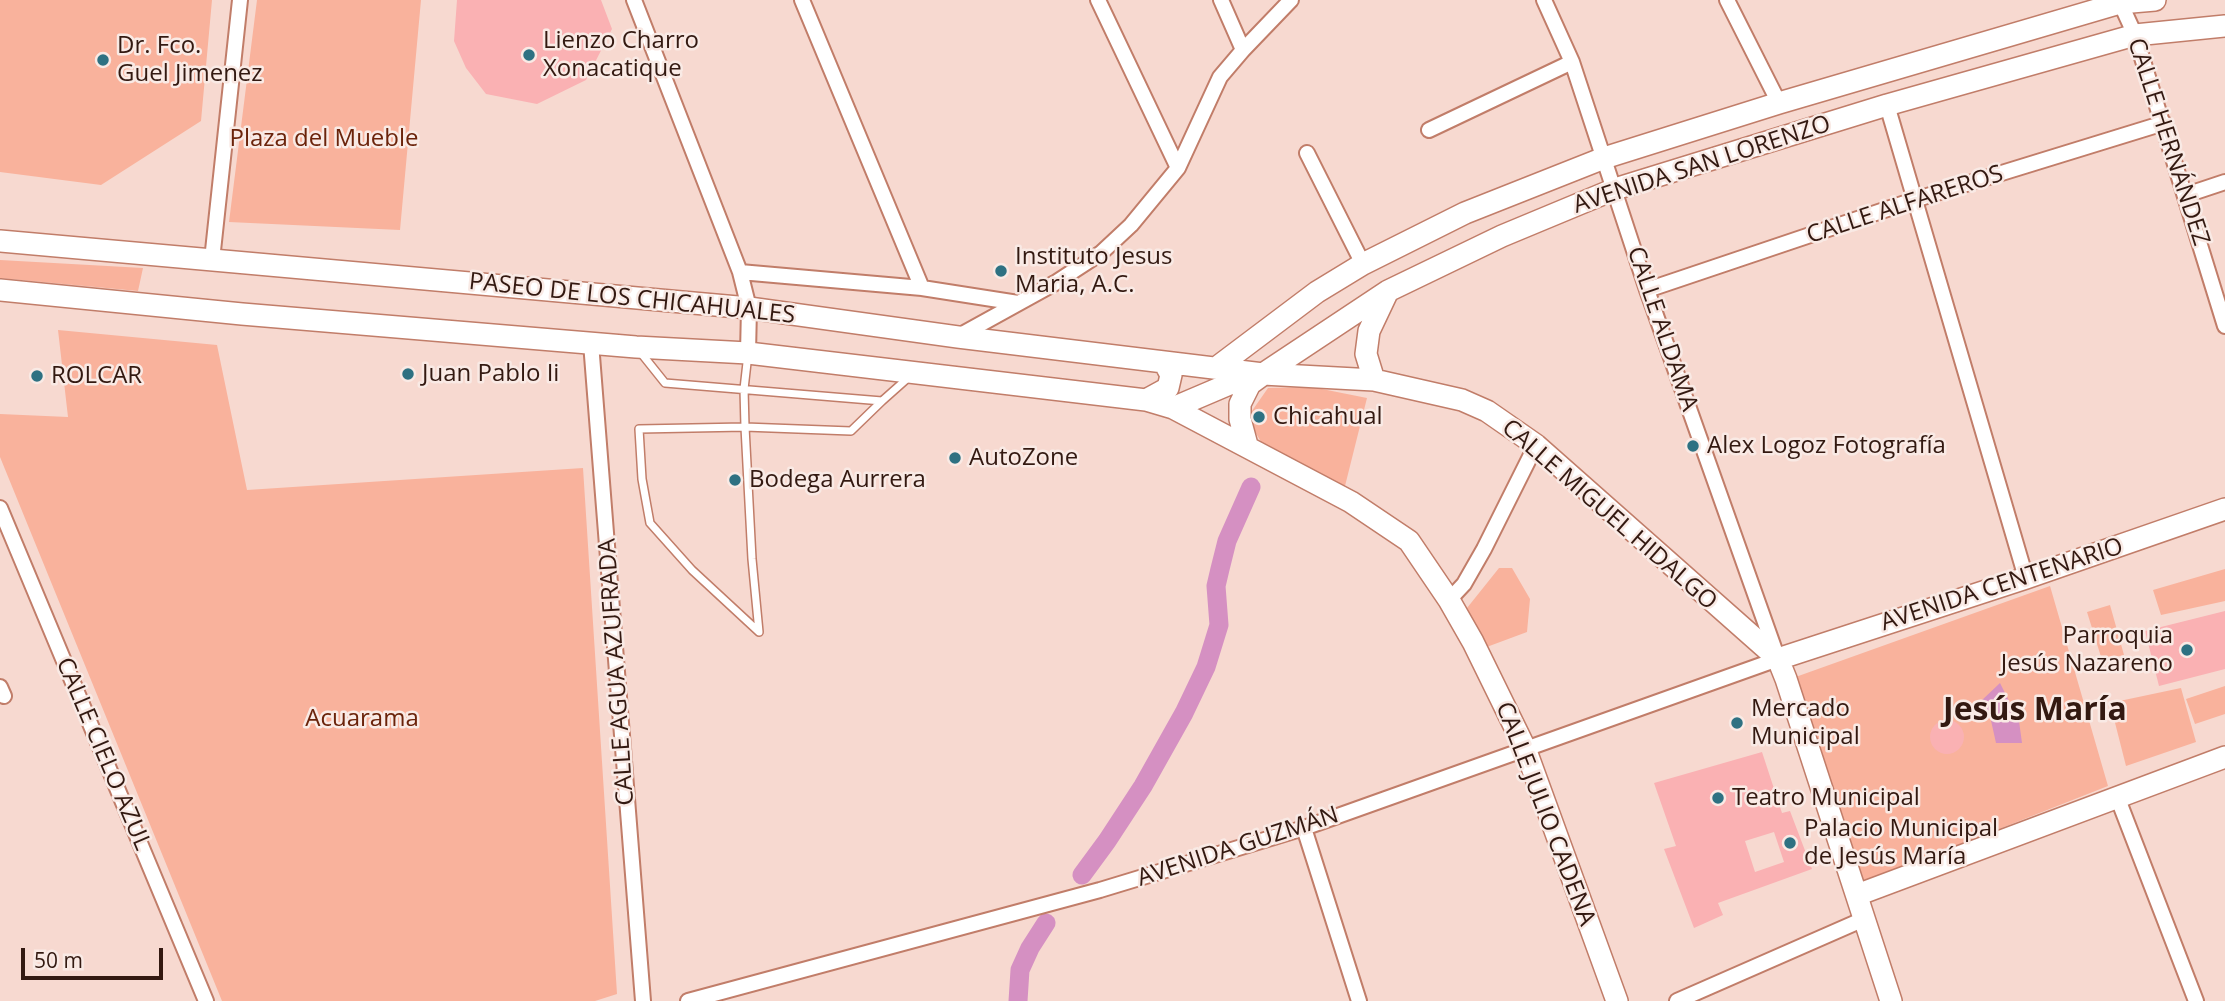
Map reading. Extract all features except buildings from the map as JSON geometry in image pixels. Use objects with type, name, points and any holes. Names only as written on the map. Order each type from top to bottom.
[{"type":"main road","name":"AVENIDA SAN LORENZO","points":[[1216,368],[1317,292],[1363,264],[1465,213],[1604,158],[2120,2],[2155,0]]},
{"type":"main road","name":"AVENIDA SAN LORENZO","points":[[1173,408],[1227,385],[1263,374],[1388,291],[1502,236],[1615,189],[1887,104],[2135,34],[2225,26]]},
{"type":"main road","name":"PASEO DE LOS CHICAHUALES","points":[[0,241],[749,309],[1263,374]]},
{"type":"main road","name":"PASEO DE LOS CHICAHUALES","points":[[0,290],[242,314],[636,347],[748,353],[1146,400],[1173,408],[1247,445]]},
{"type":"main road","points":[[1374,380],[1366,354],[1369,331],[1388,291]]},
{"type":"main road","points":[[1146,400],[1168,388],[1171,382],[1171,375],[1164,362]]},
{"type":"main road","points":[[1247,445],[1240,419],[1240,404],[1250,384],[1263,374]]},
{"type":"main road","name":"CALLE MIGUEL HIDALGO","points":[[1263,374],[1374,380],[1462,400],[1487,411],[1536,445],[1777,659]]},
{"type":"main road","name":"CALLE JULIO CADENA","points":[[1247,445],[1277,464],[1351,502],[1409,541],[1449,600],[1473,642],[1525,748],[1617,1001]]},
{"type":"main road","name":"AVENIDA CENTENARIO","points":[[1777,659],[2026,578],[2225,509]]},
{"type":"main road","points":[[1777,659],[1891,1001]]},
{"type":"main road","points":[[1857,895],[2225,757]]},
{"type":"street","points":[[212,260],[240,0]]},
{"type":"street","points":[[634,0],[740,272],[749,309],[748,353]]},
{"type":"street","points":[[802,0],[922,288]]},
{"type":"street","points":[[1098,0],[1178,167]]},
{"type":"street","points":[[1221,0],[1243,50]]},
{"type":"street","points":[[958,337],[1101,253],[1131,225],[1178,167],[1220,77],[1291,0]]},
{"type":"street","name":"CALLE ALDAMA","points":[[1544,0],[1572,62],[1647,290],[1777,659]]},
{"type":"street","points":[[1727,0],[1779,103]]},
{"type":"street","name":"CALLE HERNÁNDEZ","points":[[2120,2],[2135,34],[2164,123],[2225,326]]},
{"type":"street","points":[[1429,130],[1572,62]]},
{"type":"street","points":[[1887,104],[2026,578]]},
{"type":"street","name":"CALLE ALFAREROS","points":[[1647,290],[1914,200],[2164,123]]},
{"type":"street","points":[[1307,153],[1363,264]]},
{"type":"street","points":[[2186,195],[2225,182]]},
{"type":"street","name":"PASEO DE LOS CHICAHUALES","points":[[740,272],[922,288],[1018,303]]},
{"type":"street","name":"CALLE AGUA AZUFRADA","points":[[592,343],[643,1001]]},
{"type":"street","points":[[1449,600],[1464,584],[1484,549],[1536,445]]},
{"type":"street","name":"CALLE CIELO AZUL","points":[[0,508],[206,1001]]},
{"type":"street","name":"AVENIDA GUZMÁN","points":[[688,1001],[1100,890],[1304,828],[1777,659]]},
{"type":"street","points":[[2118,799],[2196,1001]]},
{"type":"street","points":[[1304,828],[1359,1001]]},
{"type":"street","points":[[1676,1001],[1864,919]]},
{"type":"lane","points":[[636,347],[665,383],[882,401]]},
{"type":"lane","points":[[748,353],[744,389],[745,426],[750,537],[759,632],[692,570],[650,523],[642,479],[639,429],[745,426],[851,431],[913,374]]},
{"type":"green space","name":"Dr. Fco. Guel Jimenez","points":[[0,0],[212,0],[201,121],[101,185],[0,172]]},
{"type":"green space","name":"Plaza del Mueble","points":[[257,0],[421,0],[400,230],[229,222]]},
{"type":"green space","points":[[0,260],[143,268],[138,291],[0,278]]},
{"type":"green space","name":"Acuarama","points":[[58,330],[217,345],[247,490],[583,468],[617,994],[595,1001],[222,1001],[0,457],[0,414],[68,417]]},
{"type":"green space","points":[[1312,387],[1367,398],[1344,490],[1264,447],[1247,418],[1268,388]]},
{"type":"green space","points":[[1499,568],[1512,568],[1530,599],[1527,632],[1484,648],[1467,608]]},
{"type":"green space","points":[[2225,569],[2225,601],[2161,615],[2153,590]]},
{"type":"green space","points":[[2050,586],[2108,786],[1857,885],[1790,679]]},
{"type":"green space","points":[[2110,605],[2124,655],[2102,660],[2087,612]]},
{"type":"green space","points":[[2225,686],[2225,714],[2195,724],[2186,699]]},
{"type":"green space","points":[[2181,688],[2196,742],[2126,766],[2110,703]]},
{"type":"shaded area","points":[[2000,683],[2019,721],[2022,743],[1996,743],[1990,716],[1980,702]]},
{"type":"waterway","points":[[1082,875],[1143,786],[1206,667],[1219,625],[1216,586],[1227,541],[1251,487]]},
{"type":"waterway","points":[[1018,1001],[1020,970],[1046,923]]},
{"type":"place","name":"Lienzo Charro Xonacatique","points":[[529,55]]},
{"type":"place","name":"Dr. Fco. Guel Jimenez","points":[[103,60]]},
{"type":"place","name":"Instituto Jesus Maria, A.C.","points":[[1001,271]]},
{"type":"place","name":"Juan Pablo Ii","points":[[408,374]]},
{"type":"place","name":"ROLCAR","points":[[37,376]]},
{"type":"place","name":"Chicahual","points":[[1259,417]]},
{"type":"place","name":"Alex Logoz Fotografía","points":[[1693,446]]},
{"type":"place","name":"AutoZone","points":[[955,458]]},
{"type":"place","name":"Bodega Aurrera","points":[[735,480]]},
{"type":"place","name":"Parroquia Jesús Nazareno","points":[[2187,650]]},
{"type":"place","name":"Mercado Municipal","points":[[1737,723]]},
{"type":"place","name":"Teatro Municipal","points":[[1718,798]]},
{"type":"place","name":"Palacio Municipal de Jesús María","points":[[1790,843]]},
{"type":"district","name":"Jesús María","points":[[2035,711]]}]
